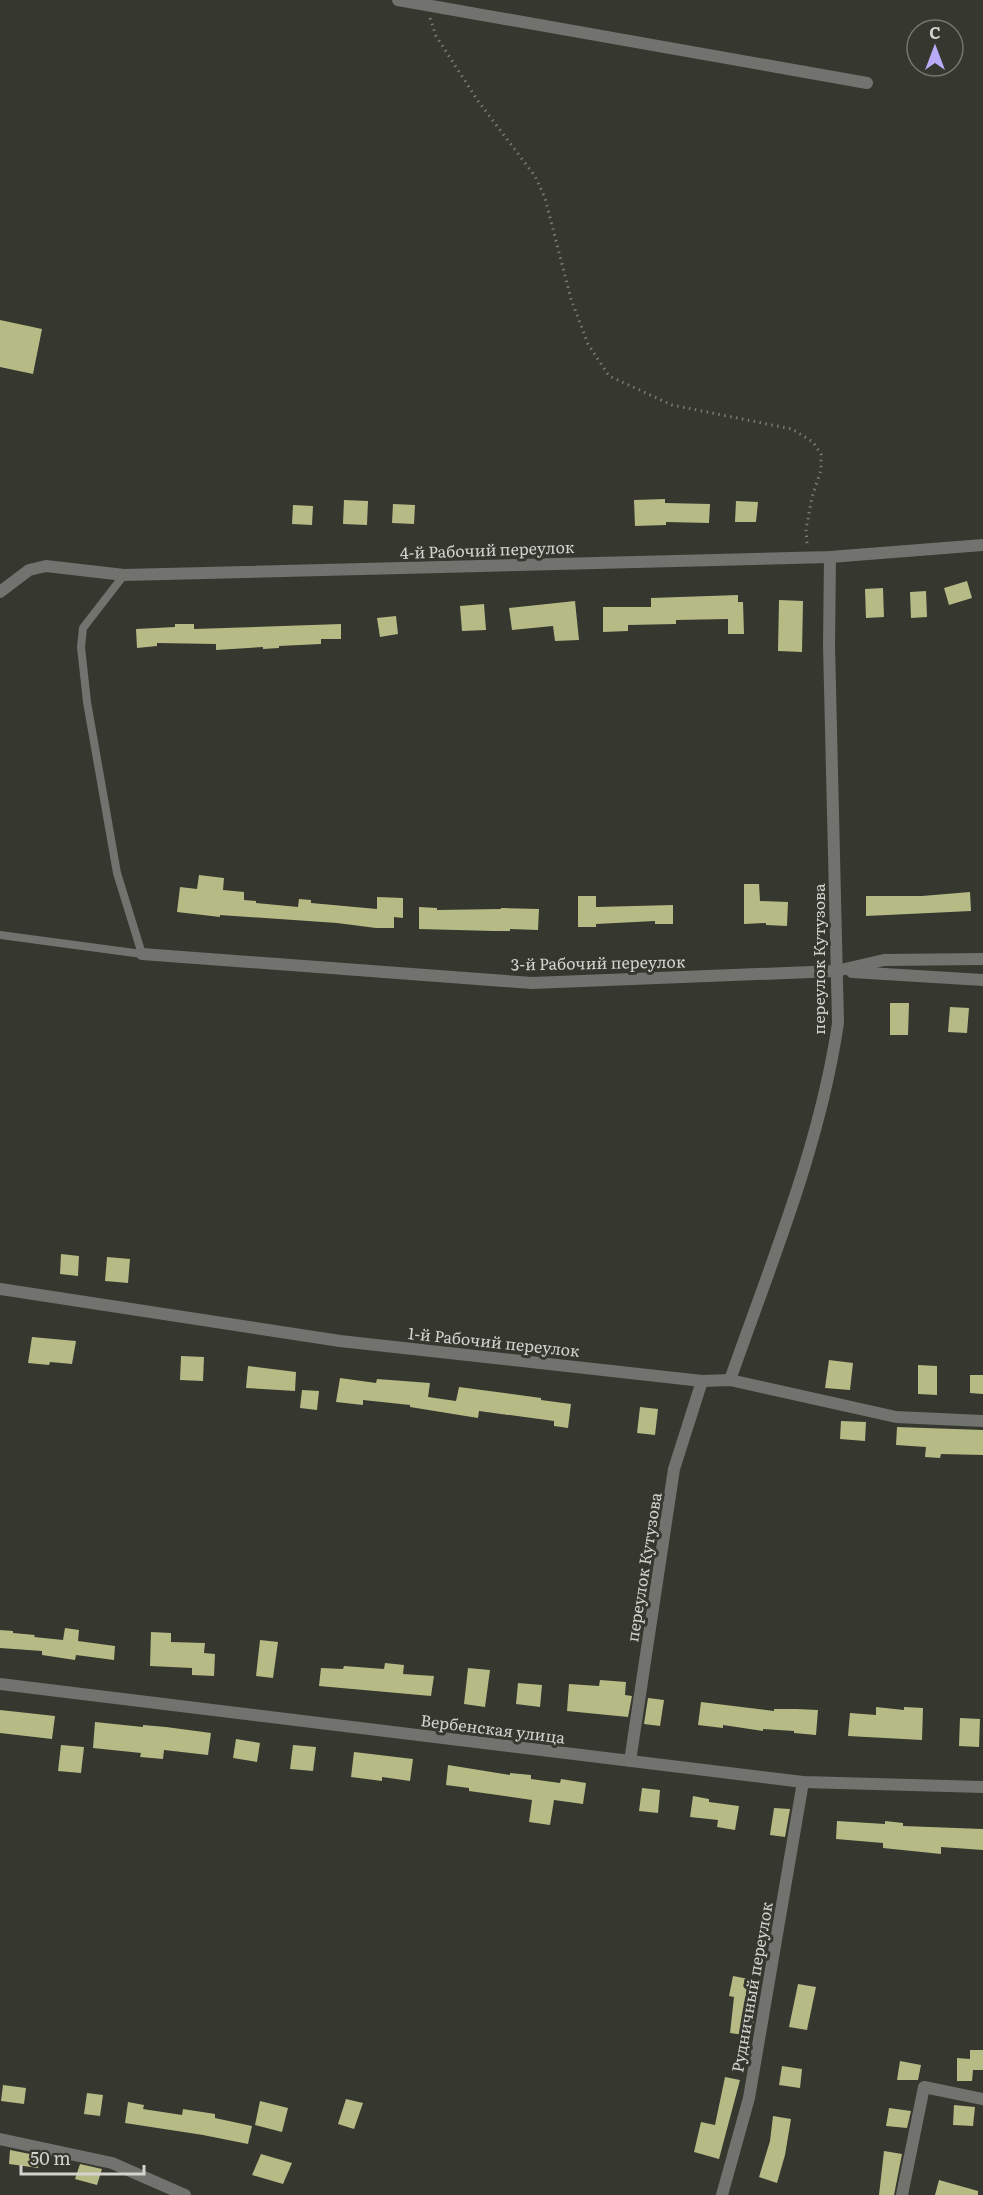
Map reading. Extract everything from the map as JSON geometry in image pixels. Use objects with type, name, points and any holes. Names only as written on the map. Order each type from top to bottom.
[{"type":"street","points":[[398,0],[867,83]]},
{"type":"street","name":"4-й Рабочий переулок","points":[[0,591],[29,570],[46,566],[124,575],[830,557],[983,545]]},
{"type":"street","name":"переулок Кутузова","points":[[730,1380],[809,1152],[837,1032],[830,557]]},
{"type":"street","name":"3-й Рабочий переулок","points":[[142,954],[532,983],[836,971],[884,960],[983,959]]},
{"type":"street","points":[[836,971],[983,980]]},
{"type":"street","name":"1-й Рабочий переулок","points":[[0,1289],[340,1341],[702,1380],[730,1380],[896,1417],[983,1421]]},
{"type":"street","name":"переулок Кутузова","points":[[630,1761],[674,1469],[702,1380]]},
{"type":"street","name":"Вербенская улица","points":[[0,1684],[803,1782],[983,1787]]},
{"type":"street","name":"Рудничный переулок","points":[[722,2195],[748,2098],[803,1782]]},
{"type":"street","points":[[902,2195],[924,2087],[983,2099]]},
{"type":"street","points":[[0,2139],[112,2163],[185,2195]]},
{"type":"lane","points":[[0,935],[142,954],[117,873],[87,702],[81,647],[83,628],[124,575]]},
{"type":"path","points":[[424,5],[436,36],[478,101],[535,176],[545,198],[571,299],[588,344],[609,376],[672,405],[792,429],[813,442],[821,454],[821,470],[812,497],[806,529],[809,557]]},
{"type":"building","points":[[0,320],[42,329],[33,374],[0,367]]},
{"type":"building","points":[[665,499],[665,503],[710,504],[709,523],[666,522],[666,525],[635,526],[634,500]]},
{"type":"building","points":[[344,500],[368,501],[367,525],[343,524]]},
{"type":"building","points":[[736,501],[758,502],[756,522],[735,522]]},
{"type":"building","points":[[393,504],[415,505],[414,524],[392,523]]},
{"type":"building","points":[[293,505],[313,506],[312,525],[292,524]]},
{"type":"building","points":[[967,581],[972,598],[949,605],[944,588]]},
{"type":"building","points":[[883,588],[884,617],[866,618],[865,589]]},
{"type":"building","points":[[926,591],[927,617],[911,618],[910,592]]},
{"type":"building","points":[[738,595],[738,602],[743,602],[744,634],[728,634],[728,619],[676,620],[676,624],[628,625],[628,631],[603,632],[603,607],[651,607],[651,598]]},
{"type":"building","points":[[779,600],[803,601],[802,652],[778,651]]},
{"type":"building","points":[[575,601],[579,640],[555,641],[553,626],[512,630],[509,608]]},
{"type":"building","points":[[484,604],[486,630],[462,631],[460,606]]},
{"type":"building","points":[[396,616],[398,634],[380,637],[377,618]]},
{"type":"building","points":[[175,624],[194,624],[194,629],[341,624],[341,639],[321,639],[321,644],[263,649],[263,647],[216,650],[216,644],[157,643],[157,646],[137,648],[136,629],[175,627]]},
{"type":"building","points":[[199,875],[224,878],[223,890],[244,892],[244,900],[256,901],[256,903],[298,907],[299,899],[311,900],[311,903],[377,909],[377,897],[403,898],[403,918],[394,917],[394,928],[376,928],[337,923],[220,915],[220,917],[177,912],[180,887],[197,889]]},
{"type":"building","points":[[744,884],[759,884],[760,901],[788,902],[787,926],[766,925],[766,923],[744,924]]},
{"type":"building","points":[[970,892],[971,911],[866,916],[866,896],[922,896]]},
{"type":"building","points":[[578,896],[596,896],[596,907],[673,905],[673,924],[655,924],[655,921],[578,927]]},
{"type":"building","points":[[419,907],[437,908],[437,910],[539,909],[538,930],[419,929]]},
{"type":"building","points":[[890,1003],[909,1003],[908,1035],[890,1035]]},
{"type":"building","points":[[950,1007],[969,1008],[967,1033],[948,1032]]},
{"type":"building","points":[[61,1254],[79,1256],[78,1276],[60,1274]]},
{"type":"building","points":[[107,1257],[130,1259],[128,1283],[105,1281]]},
{"type":"building","points":[[32,1337],[76,1341],[72,1364],[28,1363]]},
{"type":"building","points":[[181,1356],[204,1357],[203,1381],[180,1380]]},
{"type":"building","points":[[829,1360],[853,1363],[850,1390],[825,1388]]},
{"type":"building","points":[[918,1365],[937,1366],[937,1395],[918,1394]]},
{"type":"building","points":[[248,1366],[296,1372],[295,1391],[246,1388]]},
{"type":"building","points":[[970,1375],[983,1375],[983,1394],[970,1393]]},
{"type":"building","points":[[340,1378],[376,1383],[377,1379],[430,1383],[428,1397],[456,1401],[459,1387],[571,1404],[568,1428],[554,1426],[554,1421],[479,1411],[478,1418],[410,1407],[410,1405],[363,1400],[363,1405],[336,1402]]},
{"type":"building","points":[[302,1390],[319,1391],[317,1410],[300,1408]]},
{"type":"building","points":[[640,1407],[658,1409],[655,1435],[637,1433]]},
{"type":"building","points":[[841,1421],[866,1422],[865,1441],[840,1439]]},
{"type":"building","points":[[897,1427],[983,1430],[983,1455],[941,1454],[940,1458],[925,1457],[926,1447],[896,1445]]},
{"type":"building","points":[[65,1628],[79,1630],[78,1641],[115,1646],[114,1660],[76,1655],[75,1660],[42,1655],[42,1651],[0,1648],[0,1630],[63,1640]]},
{"type":"building","points":[[151,1632],[171,1633],[171,1642],[205,1643],[204,1653],[215,1654],[214,1676],[192,1675],[192,1668],[150,1666]]},
{"type":"building","points":[[260,1640],[278,1642],[273,1678],[256,1676]]},
{"type":"building","points":[[385,1663],[404,1665],[403,1674],[434,1676],[431,1696],[319,1686],[321,1668],[343,1669],[344,1666],[384,1669]]},
{"type":"building","points":[[468,1668],[490,1670],[485,1707],[464,1704]]},
{"type":"building","points":[[600,1680],[626,1682],[625,1695],[632,1696],[628,1717],[567,1711],[569,1684],[599,1686]]},
{"type":"building","points":[[518,1683],[542,1685],[540,1707],[516,1704]]},
{"type":"building","points":[[648,1698],[664,1700],[660,1726],[644,1724]]},
{"type":"building","points":[[701,1702],[774,1711],[774,1709],[818,1710],[816,1735],[794,1733],[794,1731],[763,1729],[763,1731],[723,1725],[723,1728],[698,1725]]},
{"type":"building","points":[[876,1707],[904,1710],[904,1707],[923,1708],[922,1740],[848,1736],[850,1713],[876,1715]]},
{"type":"building","points":[[0,1710],[55,1716],[52,1739],[0,1733]]},
{"type":"building","points":[[960,1718],[980,1719],[979,1747],[959,1746]]},
{"type":"building","points":[[95,1722],[211,1733],[208,1755],[164,1750],[163,1759],[140,1757],[141,1753],[93,1748]]},
{"type":"building","points":[[236,1739],[260,1743],[257,1762],[233,1758]]},
{"type":"building","points":[[61,1745],[84,1747],[81,1773],[58,1771]]},
{"type":"building","points":[[293,1745],[316,1747],[313,1771],[290,1769]]},
{"type":"building","points":[[354,1752],[413,1759],[410,1781],[382,1777],[382,1781],[351,1777]]},
{"type":"building","points":[[448,1765],[510,1775],[510,1773],[531,1775],[531,1779],[560,1783],[561,1779],[586,1783],[583,1804],[554,1800],[550,1825],[529,1822],[532,1800],[469,1791],[469,1788],[446,1785]]},
{"type":"building","points":[[642,1788],[660,1790],[658,1813],[639,1811]]},
{"type":"building","points":[[693,1796],[709,1799],[709,1802],[739,1806],[735,1830],[717,1827],[718,1820],[690,1817]]},
{"type":"building","points":[[774,1808],[790,1809],[785,1837],[770,1835]]},
{"type":"building","points":[[837,1821],[885,1824],[885,1821],[903,1823],[903,1826],[983,1829],[983,1850],[941,1847],[941,1854],[883,1848],[883,1843],[836,1839]]},
{"type":"building","points":[[733,1976],[759,1981],[751,2036],[730,2033],[734,1997],[729,1996]]},
{"type":"building","points":[[798,1984],[816,1987],[807,2030],[789,2027]]},
{"type":"building","points":[[970,2050],[983,2050],[983,2070],[973,2070],[972,2081],[957,2081],[957,2058],[970,2059]]},
{"type":"building","points":[[900,2061],[921,2065],[918,2080],[897,2080]]},
{"type":"building","points":[[782,2066],[802,2069],[800,2088],[779,2085]]},
{"type":"building","points":[[725,2077],[740,2080],[719,2159],[694,2152],[701,2122],[715,2125]]},
{"type":"building","points":[[3,2085],[26,2088],[24,2104],[1,2101]]},
{"type":"building","points":[[87,2093],[103,2095],[100,2116],[84,2114]]},
{"type":"building","points":[[346,2099],[363,2103],[354,2129],[338,2124]]},
{"type":"building","points":[[260,2101],[288,2108],[282,2132],[255,2125]]},
{"type":"building","points":[[128,2102],[144,2105],[143,2109],[182,2115],[183,2109],[215,2114],[215,2118],[252,2126],[248,2144],[125,2123]]},
{"type":"building","points":[[954,2105],[975,2107],[973,2126],[953,2125]]},
{"type":"building","points":[[889,2108],[911,2111],[907,2128],[886,2126]]},
{"type":"building","points":[[773,2116],[791,2119],[785,2155],[777,2183],[759,2177],[770,2141]]},
{"type":"building","points":[[10,2150],[40,2156],[38,2168],[9,2164]]},
{"type":"building","points":[[884,2151],[902,2154],[894,2195],[879,2195]]},
{"type":"building","points":[[261,2154],[292,2163],[283,2184],[252,2175]]},
{"type":"building","points":[[80,2164],[102,2169],[97,2185],[75,2179]]},
{"type":"building","points":[[939,2180],[978,2191],[978,2195],[935,2195]]}]
